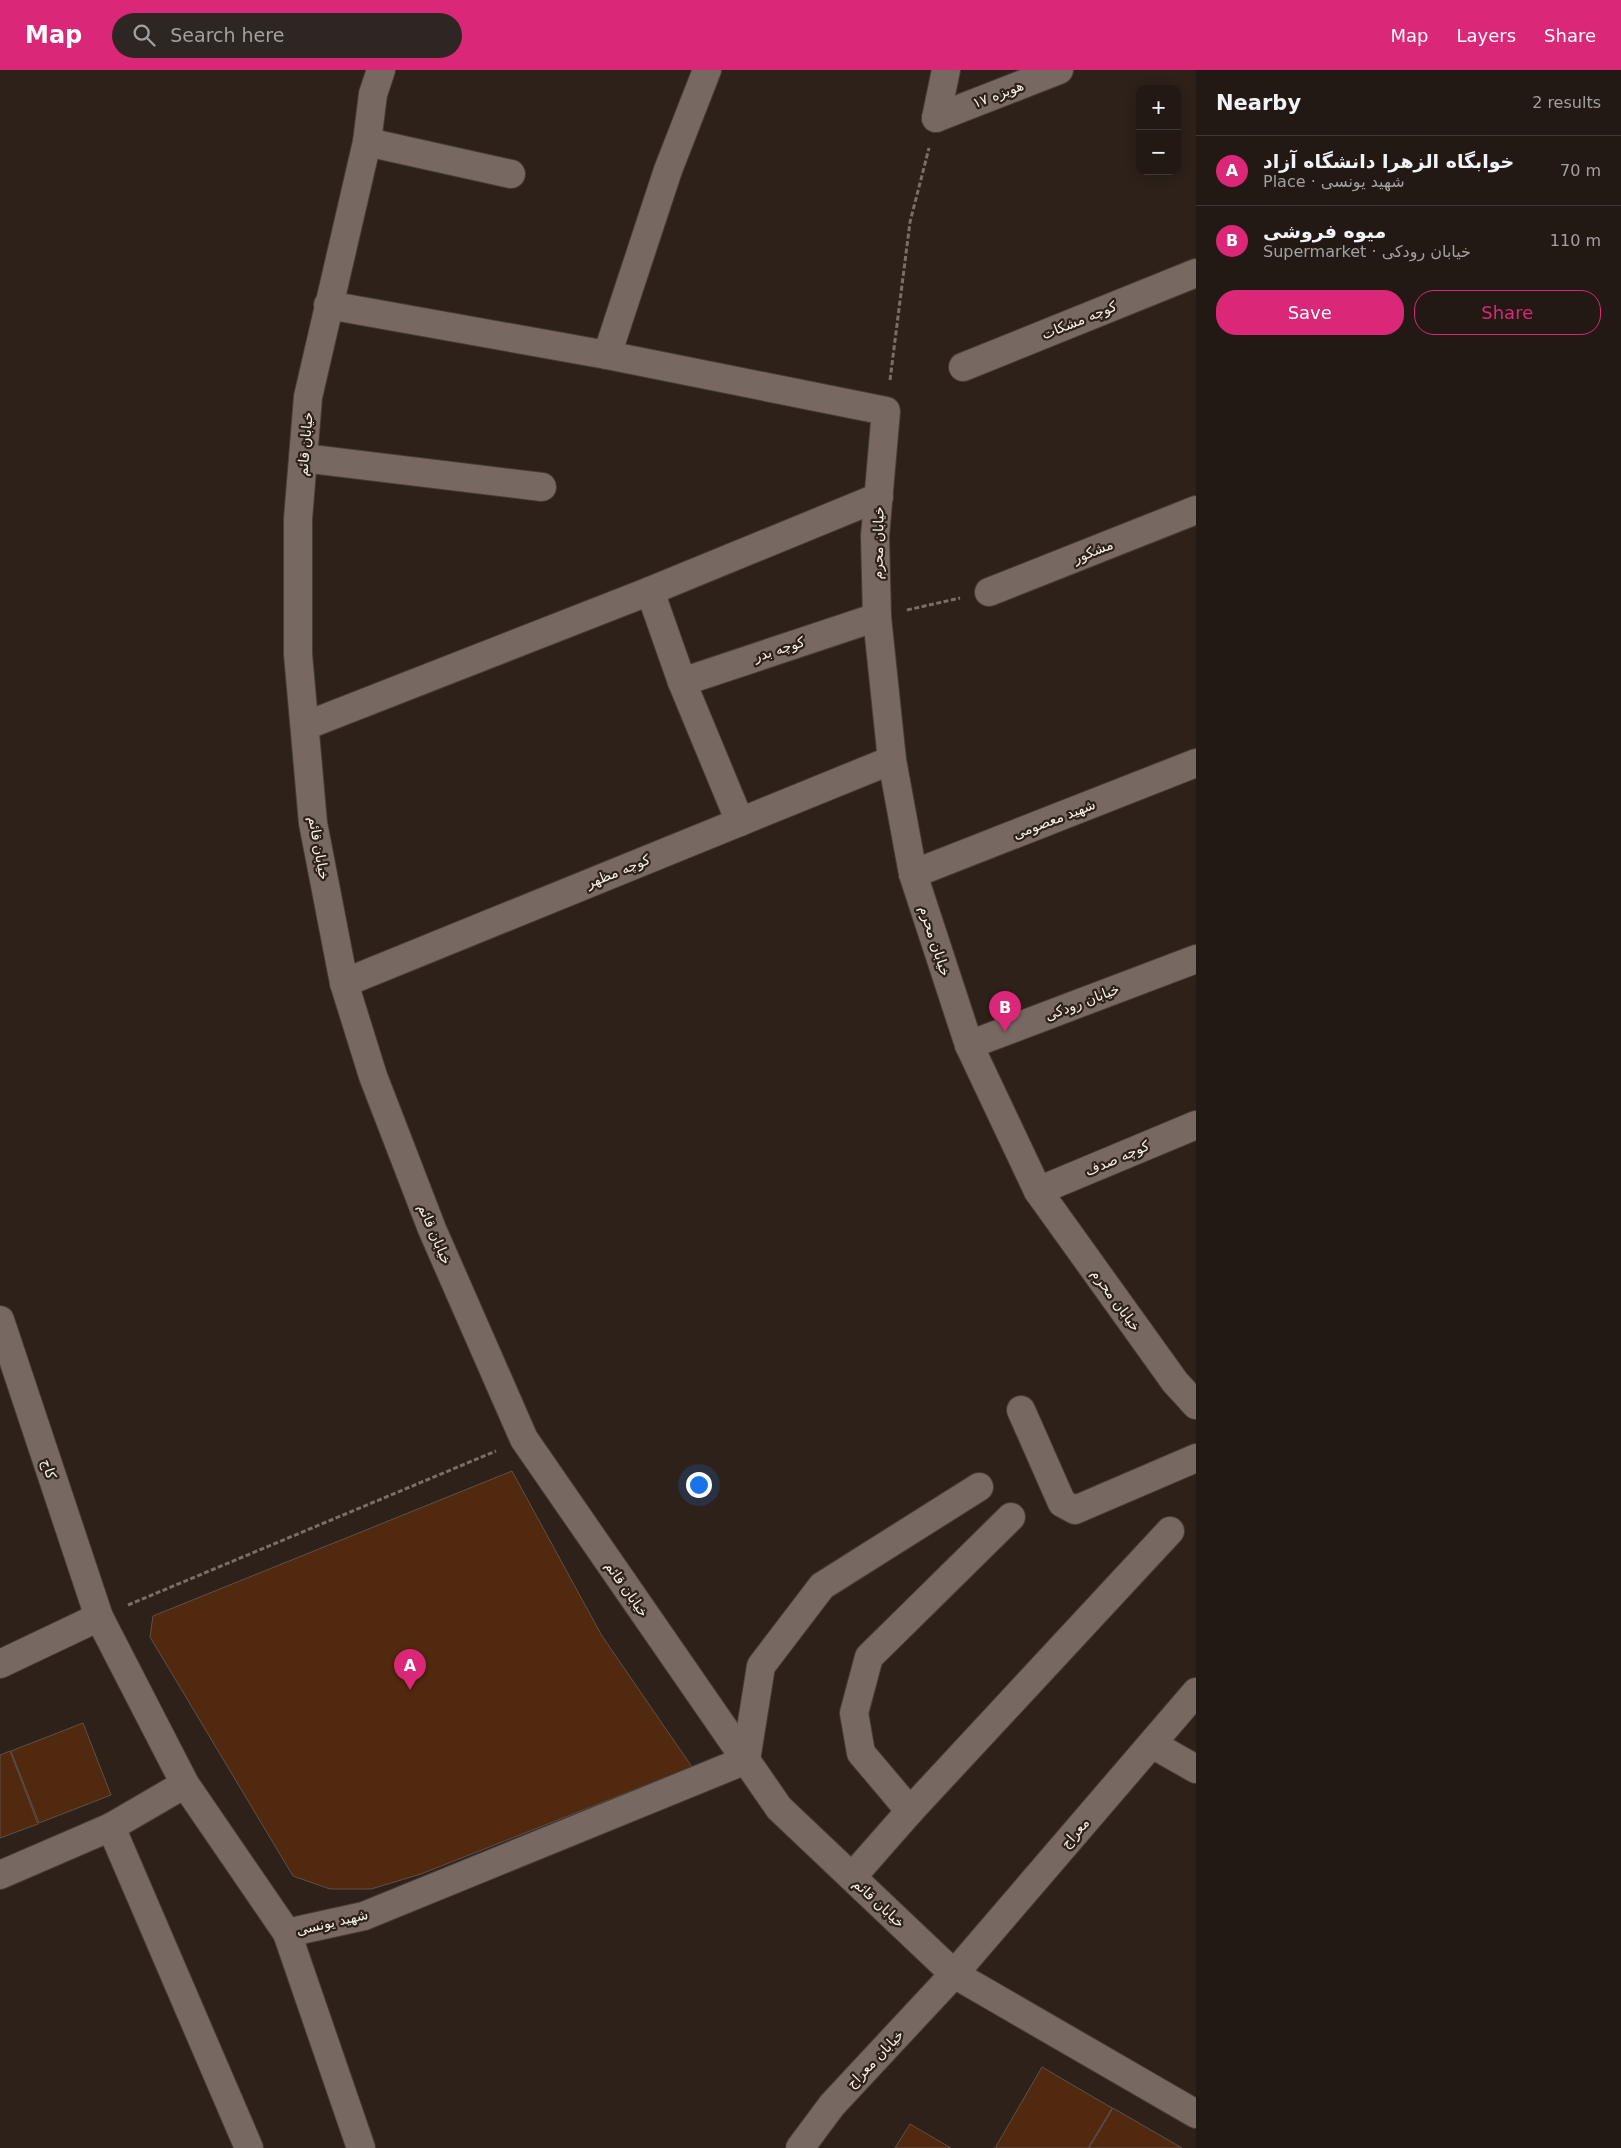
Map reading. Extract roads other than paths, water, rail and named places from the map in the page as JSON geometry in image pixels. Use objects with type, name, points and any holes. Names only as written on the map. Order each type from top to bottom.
[{"type":"street","points":[[328,305],[607,356],[668,170],[707,70]]},
{"type":"street","name":"هویزه ۱۷","points":[[946,70],[936,118],[1059,70]]},
{"type":"street","name":"خیابان قائم","points":[[372,78],[367,142],[308,397],[298,519],[298,654],[313,823],[344,983],[373,1076],[432,1229],[524,1439],[779,1808],[954,1974],[1196,2114]]},
{"type":"street","points":[[367,142],[511,174]]},
{"type":"street","name":"کوچه مشکات","points":[[963,367],[1196,273]]},
{"type":"street","name":"خیابان محرم","points":[[607,356],[886,411],[876,536],[877,616],[892,760],[913,874],[968,1045],[1038,1191],[1185,1377],[1196,1405]]},
{"type":"street","points":[[304,458],[542,487]]},
{"type":"street","points":[[305,726],[650,591],[879,497]]},
{"type":"street","name":"مشکور","points":[[989,592],[1196,510]]},
{"type":"street","points":[[650,591],[682,682],[740,822]]},
{"type":"street","name":"کوچه بدر","points":[[682,682],[877,616]]},
{"type":"street","name":"کوچه مظهر","points":[[344,983],[892,760]]},
{"type":"street","name":"شهید معصومی","points":[[913,874],[1196,763]]},
{"type":"street","name":"خیابان رودکی","points":[[968,1045],[1196,959]]},
{"type":"street","name":"کوچه صدف","points":[[1038,1191],[1196,1125]]},
{"type":"street","name":"کاج","points":[[0,1320],[99,1617]]},
{"type":"street","points":[[1021,1410],[1062,1503],[1075,1510],[1196,1458]]},
{"type":"street","points":[[746,1760],[761,1666],[822,1586],[979,1487]]},
{"type":"street","points":[[910,1811],[861,1753],[854,1713],[869,1657],[1011,1517]]},
{"type":"street","points":[[852,1877],[910,1811],[1170,1531]]},
{"type":"street","points":[[0,1664],[99,1617]]},
{"type":"street","name":"شهید یونسی","points":[[99,1617],[185,1784],[287,1933],[364,1916],[746,1760]]},
{"type":"street","name":"معراج","points":[[954,1974],[1196,1692]]},
{"type":"street","points":[[1152,1744],[1196,1769]]},
{"type":"street","points":[[0,1875],[111,1827],[185,1784]]},
{"type":"street","points":[[111,1827],[249,2148]]},
{"type":"street","points":[[287,1933],[361,2148]]},
{"type":"street","name":"خیابان معراج","points":[[800,2148],[832,2105],[954,1974]]},
{"type":"place","name":"میوه فروشی","points":[[1005,1032]]},
{"type":"place","name":"خوابگاه الزهرا دانشگاه آزاد","points":[[410,1690]]}]
